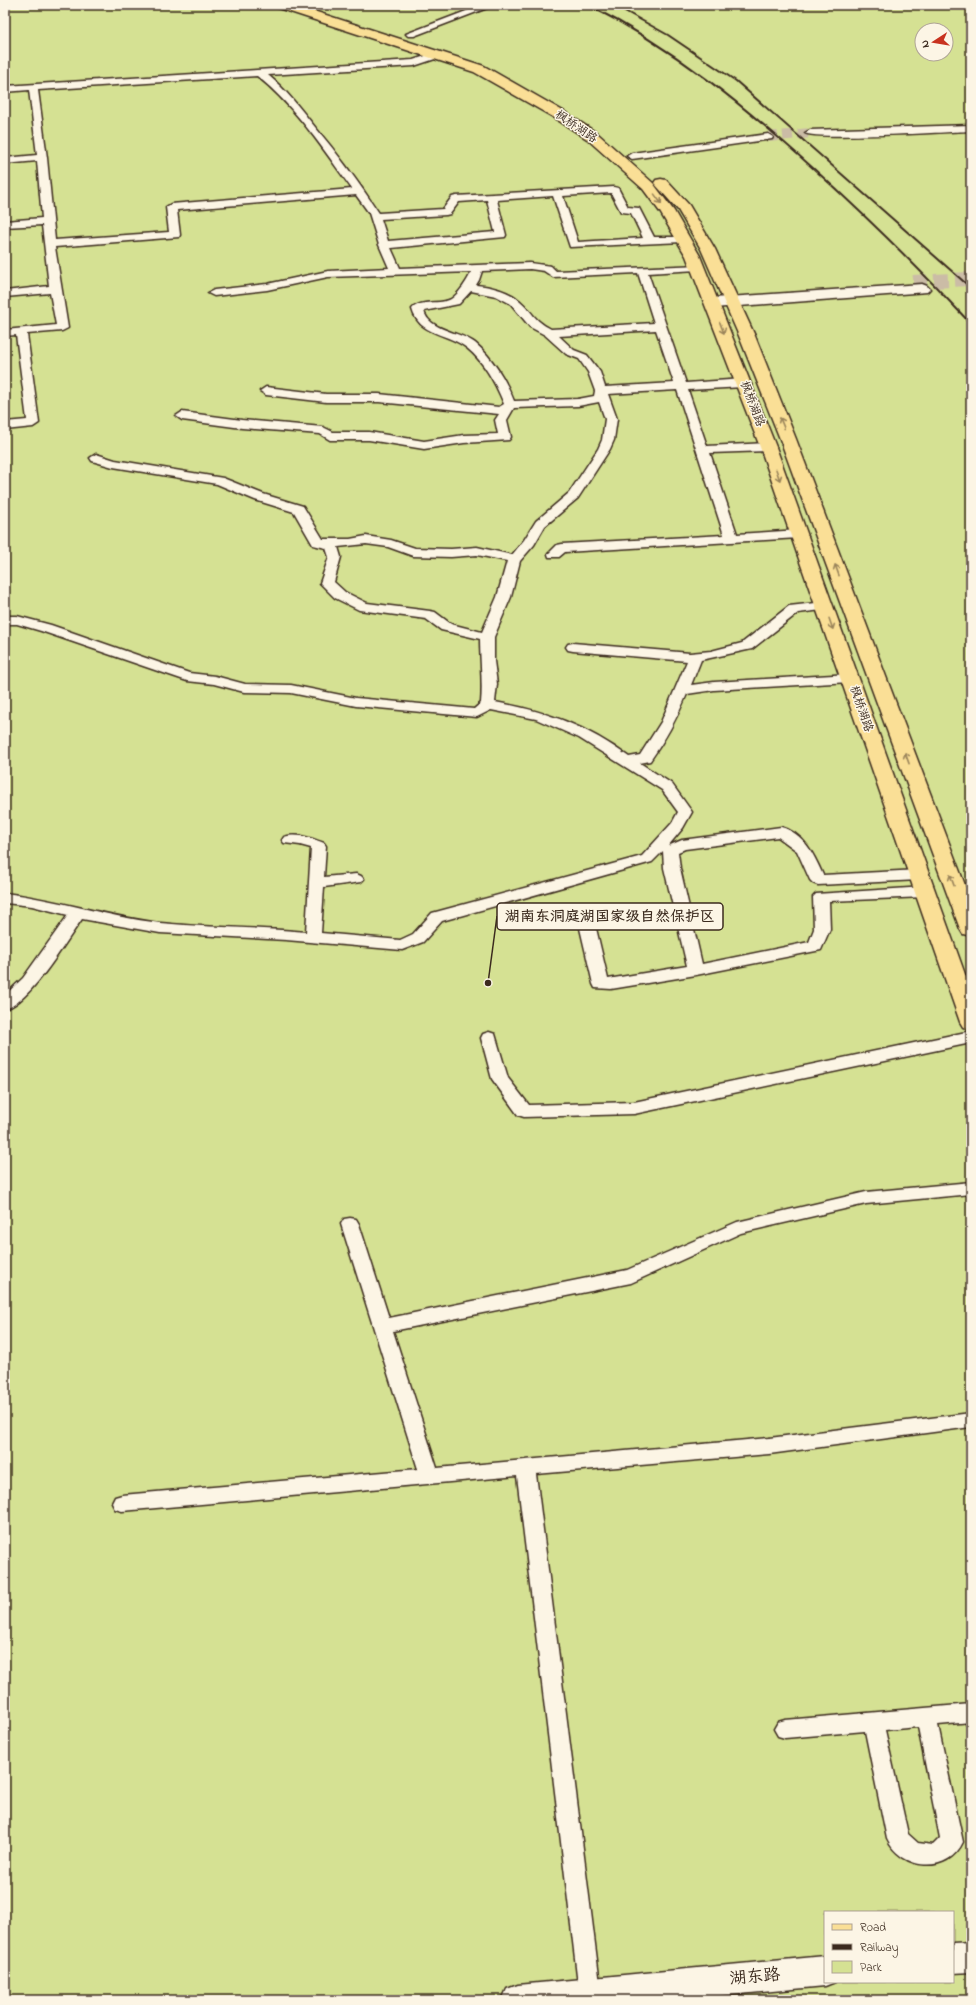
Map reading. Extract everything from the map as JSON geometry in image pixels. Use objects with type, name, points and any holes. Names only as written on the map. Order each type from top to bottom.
[{"type":"main road","name":"枫桥湖路","points":[[282,5],[438,55],[479,70],[592,136],[648,186],[667,211],[697,267],[768,447],[971,1022]]},
{"type":"main road","name":"枫桥湖路","points":[[308,5],[411,34],[487,64],[529,86],[603,132],[659,180],[684,208],[708,249],[731,298],[788,439],[971,929]]},
{"type":"main road","points":[[712,303],[731,298],[918,286]]},
{"type":"main road","points":[[954,1958],[971,1957]]},
{"type":"main road","name":"湖东路","points":[[518,2000],[591,1997],[824,1971]]},
{"type":"street","points":[[411,34],[490,5]]},
{"type":"street","points":[[5,88],[414,62],[438,55]]},
{"type":"street","points":[[259,73],[278,88],[300,114],[359,192],[375,216],[384,245],[396,272]]},
{"type":"street","points":[[5,333],[62,328],[55,289],[47,221],[42,158],[33,87]]},
{"type":"street","points":[[810,133],[971,128]]},
{"type":"street","points":[[632,156],[768,136]]},
{"type":"street","points":[[5,161],[42,158]]},
{"type":"street","points":[[375,216],[446,212],[456,200],[614,190],[625,210],[636,210],[650,241]]},
{"type":"street","points":[[50,244],[175,235],[171,207],[359,192]]},
{"type":"street","points":[[557,193],[574,245],[683,239]]},
{"type":"street","points":[[384,245],[501,235],[491,197]]},
{"type":"street","points":[[5,224],[47,221]]},
{"type":"street","points":[[214,293],[267,287],[328,274],[530,266],[547,268],[553,274],[697,267]]},
{"type":"street","points":[[477,269],[474,280],[456,302],[418,309],[418,317],[426,325],[465,340],[479,353],[490,365],[510,405]]},
{"type":"street","points":[[642,270],[732,538]]},
{"type":"street","points":[[5,620],[17,620],[46,628],[187,678],[215,680],[244,688],[291,689],[371,704],[477,713],[488,705],[490,684],[487,661],[487,637],[504,597],[514,559],[529,542],[540,524],[574,495],[604,449],[608,440],[611,420],[594,372],[583,357],[570,352],[549,333],[534,326],[515,302],[500,294],[484,289],[468,287]]},
{"type":"street","points":[[5,294],[55,289]]},
{"type":"street","points":[[549,333],[661,326]]},
{"type":"street","points":[[5,426],[33,423],[21,331]]},
{"type":"street","points":[[601,391],[744,383]]},
{"type":"street","points":[[266,391],[326,398],[379,398],[447,404],[501,412],[510,405],[592,400],[599,398],[601,391]]},
{"type":"street","points":[[182,416],[242,424],[323,431],[330,436],[369,436],[424,445],[464,439],[505,437],[501,420],[510,405]]},
{"type":"street","points":[[702,450],[768,447]]},
{"type":"street","points":[[96,458],[113,463],[219,481],[235,486],[259,497],[280,502],[299,509],[318,542],[331,544],[366,540],[391,544],[413,552],[451,553],[477,551],[514,559]]},
{"type":"street","points":[[554,554],[562,548],[799,534]]},
{"type":"street","points":[[331,544],[335,556],[327,583],[340,595],[364,607],[430,615],[446,627],[487,637]]},
{"type":"street","points":[[573,647],[696,656],[711,655],[747,646],[794,609],[824,606]]},
{"type":"street","points":[[626,762],[645,758],[658,740],[682,691],[696,656]]},
{"type":"street","points":[[682,691],[714,686],[850,678]]},
{"type":"street","points":[[5,898],[32,901],[99,918],[160,928],[313,937],[402,945],[418,938],[437,917],[647,859],[678,825],[685,812],[667,788],[610,750],[556,721],[488,705]]},
{"type":"street","points":[[587,924],[601,984],[611,984],[696,970],[815,946],[822,929],[821,900],[818,880],[803,848],[781,832],[682,845],[670,850],[672,868],[696,970]]},
{"type":"street","points":[[289,840],[301,840],[319,846],[313,937]]},
{"type":"street","points":[[818,880],[919,874]]},
{"type":"street","points":[[317,883],[356,879]]},
{"type":"street","points":[[821,900],[821,897],[925,892]]},
{"type":"street","points":[[5,1004],[29,982],[78,913]]},
{"type":"street","points":[[489,1038],[500,1078],[524,1111],[583,1111],[634,1108],[856,1060],[971,1037]]},
{"type":"street","points":[[382,1326],[632,1276],[737,1228],[866,1198],[971,1188]]},
{"type":"street","points":[[350,1224],[430,1476]]},
{"type":"street","points":[[122,1503],[769,1446],[971,1420]]},
{"type":"street","points":[[526,1468],[591,1997]]},
{"type":"street","points":[[785,1730],[971,1713]]},
{"type":"street","points":[[874,1722],[898,1839],[913,1853],[937,1855],[952,1842],[926,1717]]},
{"type":"green space","points":[[5,5],[971,5],[971,2000],[5,2000]]},
{"type":"tunnel","points":[[768,137],[810,133]]},
{"type":"tunnel","points":[[913,282],[971,279]]},
{"type":"railway","points":[[588,5],[650,40],[679,59],[761,122],[875,226],[914,264],[971,324]]},
{"type":"railway","points":[[614,5],[668,35],[736,81],[971,288]]},
{"type":"place","name":"湖南东洞庭湖国家级自然保护区","points":[[488,983]]}]
